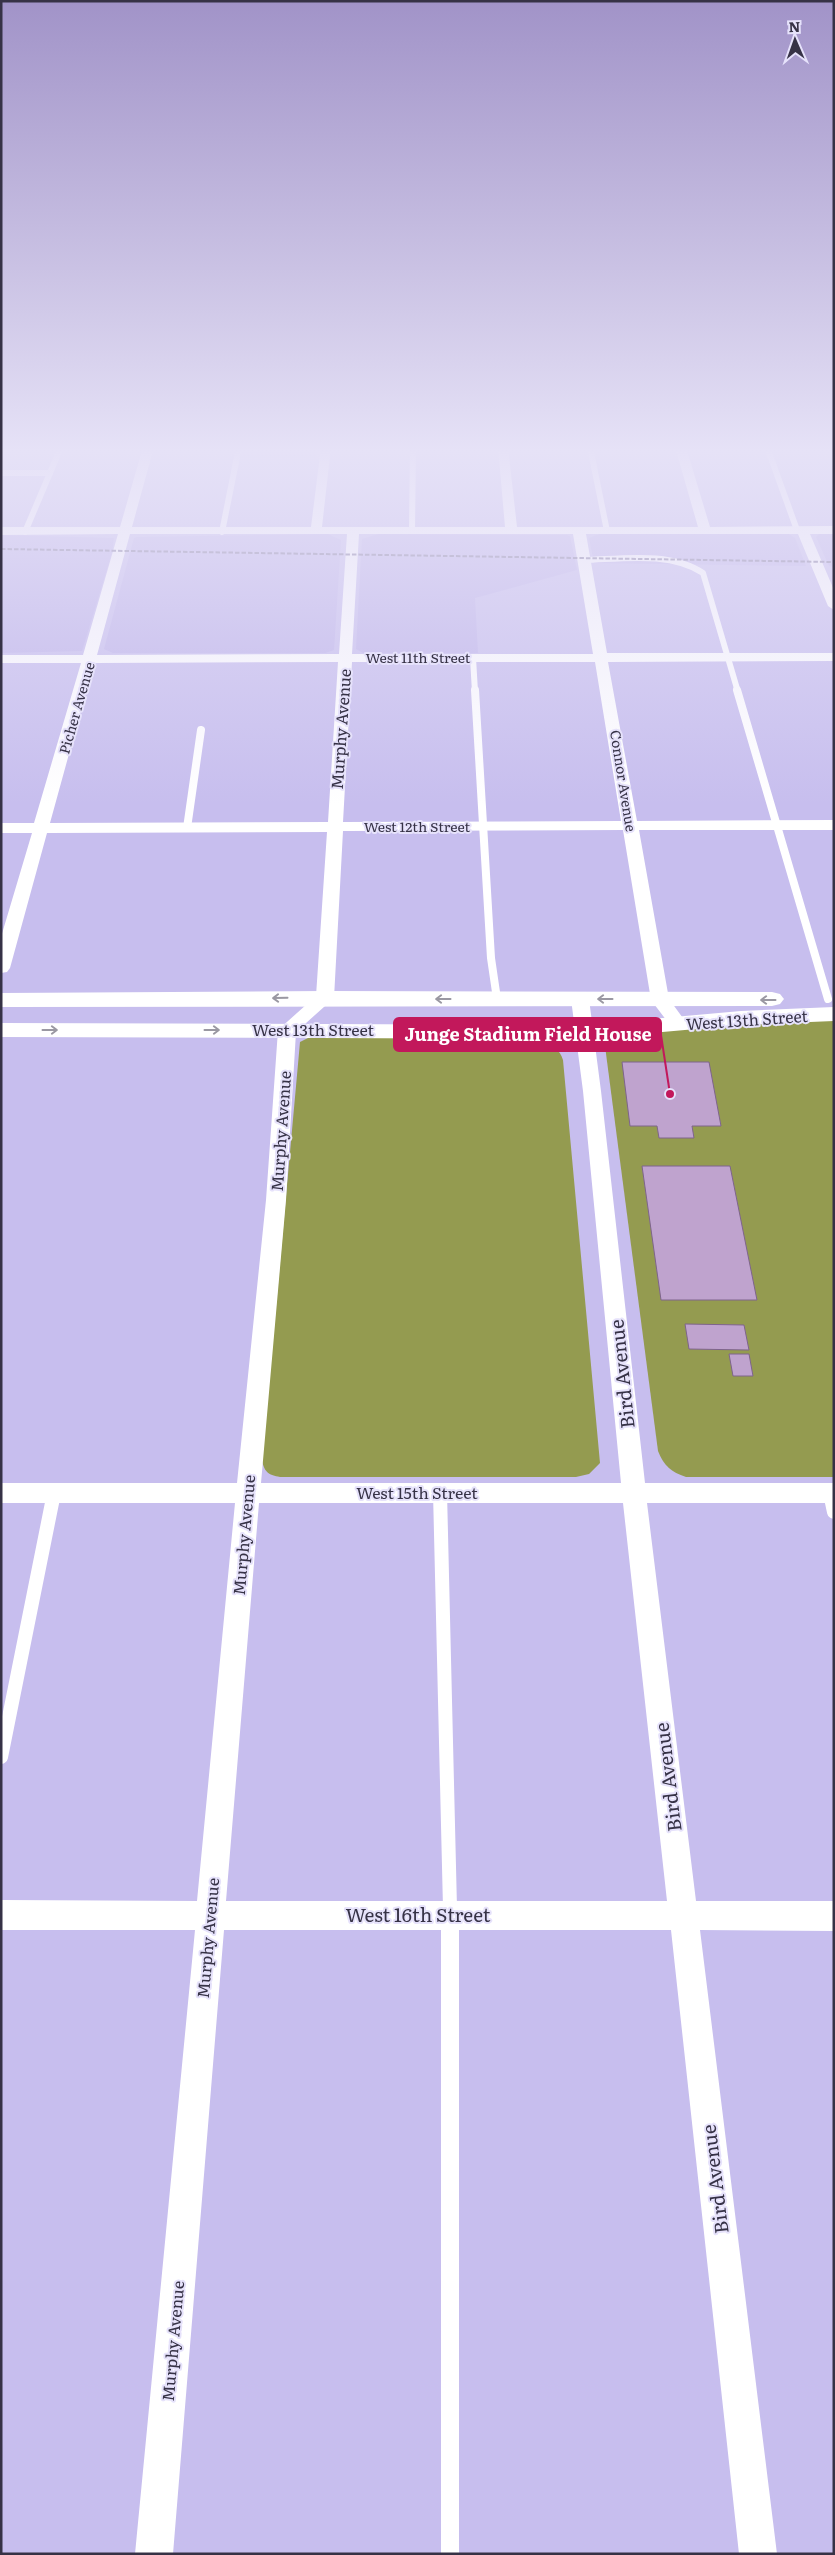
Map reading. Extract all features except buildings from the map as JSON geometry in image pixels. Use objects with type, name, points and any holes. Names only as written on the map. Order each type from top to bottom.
[{"type":"street","name":"Picher Avenue","points":[[1,968],[116,566]]},
{"type":"street","name":"Murphy Avenue","points":[[325,998],[351,566]]},
{"type":"street","name":"Connor Avenue","points":[[585,566],[660,1000],[679,1025]]},
{"type":"street","points":[[816,566],[834,606]]},
{"type":"street","name":"West 11th Street","points":[[1,658],[834,657]]},
{"type":"street","name":"West 12th Street","points":[[1,828],[834,825]]},
{"type":"street","points":[[287,1030],[325,998]]},
{"type":"street","points":[[467,999],[468,1030]]},
{"type":"street","name":"West 13th Street","points":[[1,1000],[580,999],[832,1004]]},
{"type":"street","name":"Bird Avenue","points":[[580,999],[594,1109],[634,1492],[758,2554]]},
{"type":"street","points":[[142,1029],[151,1000]]},
{"type":"street","name":"West 13th Street","points":[[1,1030],[468,1030],[584,1032],[741,1018],[832,1004]]},
{"type":"street","name":"Murphy Avenue","points":[[154,2554],[248,1493],[276,1200],[287,1030]]},
{"type":"street","name":"West 15th Street","points":[[1,1493],[634,1492],[832,1499]]},
{"type":"street","name":"West 16th Street","points":[[1,1915],[834,1916]]},
{"type":"lane","points":[[694,566],[700,569],[705,577],[727,657],[832,1004]]},
{"type":"lane","points":[[473,658],[491,958],[497,999]]},
{"type":"lane","points":[[187,828],[201,730]]},
{"type":"lane","points":[[440,1492],[450,1916],[450,2554]]},
{"type":"lane","points":[[1,1757],[54,1493]]},
{"type":"shaded area","points":[[1,566],[108,566],[82,651],[1,653]]},
{"type":"shaded area","points":[[126,566],[339,566],[334,650],[325,653],[113,653],[104,649]]},
{"type":"shaded area","points":[[361,566],[576,566],[577,570],[475,598],[478,653],[363,653],[356,649]]},
{"type":"green space","points":[[834,1018],[834,1477],[686,1477],[669,1468],[658,1451],[605,1046],[607,1042],[619,1036],[724,1023]]},
{"type":"green space","points":[[498,1037],[518,1043],[550,1046],[560,1053],[563,1060],[600,1463],[589,1474],[576,1477],[280,1477],[270,1474],[266,1471],[262,1461],[300,1042],[308,1038]]},
{"type":"place","name":"Junge Stadium Field House","points":[[670,1094]]}]
